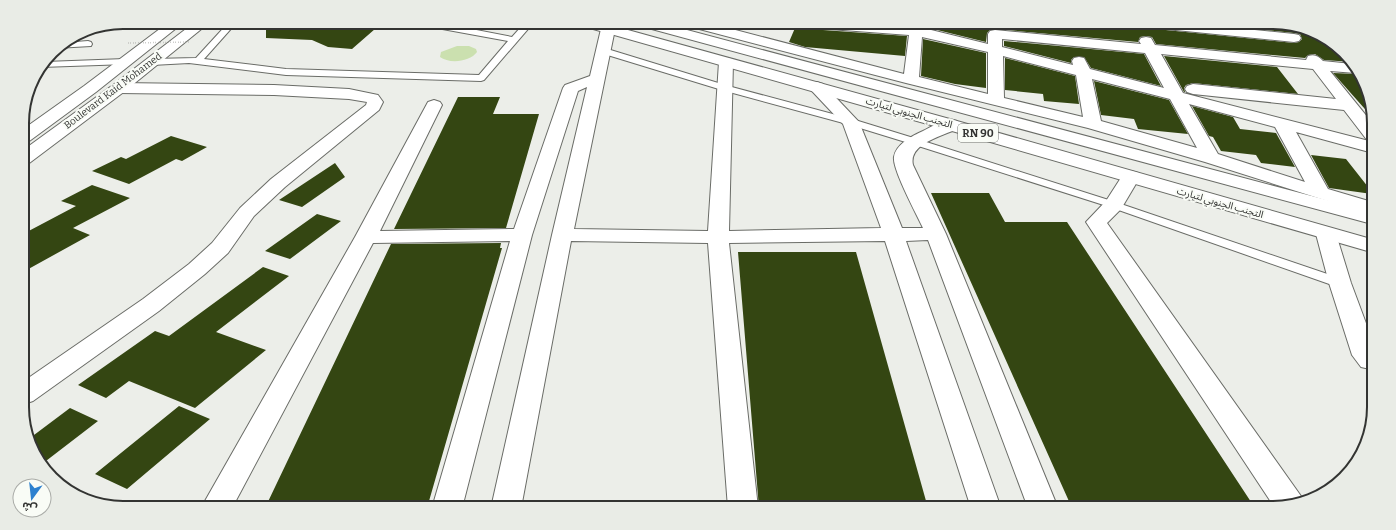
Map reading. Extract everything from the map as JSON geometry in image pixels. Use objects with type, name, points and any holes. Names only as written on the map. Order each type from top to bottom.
[{"type":"main road","name":"Boulevard Kaid Mohamed","points":[[29,133],[168,29]]},
{"type":"main road","name":"Boulevard Kaid Mohamed","points":[[29,155],[119,88],[194,29]]},
{"type":"main road","points":[[507,501],[562,235],[608,29]]},
{"type":"main road","name":"التجنب الجنوبي لتيارت","points":[[608,29],[817,86],[1367,245]]},
{"type":"main road","name":"التجنب الجنوبي لتيارت","points":[[698,29],[1367,217]]},
{"type":"main road","points":[[730,29],[834,38],[901,29]]},
{"type":"main road","points":[[809,29],[834,38],[911,80],[1094,124],[1211,158],[1367,207]]},
{"type":"main road","points":[[911,80],[916,29]]},
{"type":"main road","points":[[920,29],[930,34],[1083,72],[1175,92],[1367,146]]},
{"type":"main road","points":[[995,29],[996,100]]},
{"type":"main road","points":[[1000,29],[1073,43],[1151,49],[1350,69]]},
{"type":"main road","points":[[1140,29],[1211,158]]},
{"type":"main road","points":[[1236,29],[1294,38]]},
{"type":"main road","points":[[1288,30],[1320,66],[1347,105],[1367,129]]},
{"type":"main road","points":[[1073,43],[1083,72],[1094,124]]},
{"type":"main road","points":[[726,62],[718,237],[742,501]]},
{"type":"main road","points":[[449,501],[522,235],[572,88],[597,79]]},
{"type":"main road","points":[[817,86],[851,122],[894,235],[984,501]]},
{"type":"main road","points":[[29,390],[151,305],[197,269],[220,248],[247,212],[278,183],[373,107],[375,102],[372,98],[349,94],[274,90],[119,88]]},
{"type":"main road","points":[[1175,92],[1347,105]]},
{"type":"main road","points":[[220,501],[366,237],[434,105]]},
{"type":"main road","points":[[1282,123],[1321,193]]},
{"type":"main road","points":[[951,125],[909,147],[904,153],[904,167],[936,234],[1040,501]]},
{"type":"main road","points":[[1131,177],[1114,205],[1096,222],[1287,500]]},
{"type":"main road","points":[[562,235],[718,237],[936,234]]},
{"type":"main road","points":[[1326,234],[1340,283],[1367,357]]},
{"type":"main road","points":[[366,237],[522,235]]},
{"type":"lane","points":[[198,60],[227,29]]},
{"type":"lane","points":[[454,29],[514,40]]},
{"type":"lane","points":[[152,62],[198,60],[286,72],[481,78],[524,29]]},
{"type":"lane","points":[[71,45],[88,44]]},
{"type":"lane","points":[[604,51],[724,88],[851,122],[916,142],[1114,205],[1340,283]]},
{"type":"lane","points":[[50,65],[125,62]]},
{"type":"path","points":[[128,43],[190,42]]},
{"type":"green space","points":[[457,46],[469,46],[476,49],[477,52],[470,58],[459,61],[449,61],[440,57],[441,52]]},
{"type":"building","points":[[266,29],[375,29],[352,49],[328,47],[312,40],[266,38]]},
{"type":"building","points":[[795,29],[907,36],[905,56],[805,47],[789,42]]},
{"type":"building","points":[[933,29],[995,29],[990,30],[987,33],[986,42]]},
{"type":"building","points":[[995,29],[1156,29],[1294,43],[1299,42],[1302,39],[1300,34],[1257,29],[1285,30],[1297,32],[1314,39],[1335,52],[1344,61],[1324,60],[1315,54],[1308,55],[1305,58],[1156,44],[1152,37],[1146,36],[1140,37],[1138,42]]},
{"type":"building","points":[[923,39],[986,53],[986,88],[955,84],[921,76]]},
{"type":"building","points":[[1004,41],[1144,54],[1161,86],[1091,68],[1084,57],[1074,57],[1071,60],[1071,63],[1004,46]]},
{"type":"building","points":[[1164,56],[1277,67],[1298,94],[1193,83],[1186,85],[1184,92]]},
{"type":"building","points":[[1005,58],[1075,76],[1079,104],[1044,101],[1043,94],[1005,90]]},
{"type":"building","points":[[1333,73],[1353,74],[1360,87],[1366,110]]},
{"type":"building","points":[[1094,81],[1169,100],[1188,134],[1138,129],[1134,119],[1101,115]]},
{"type":"building","points":[[458,97],[500,97],[493,114],[539,114],[506,228],[394,229]]},
{"type":"building","points":[[1192,106],[1233,117],[1240,129],[1276,133],[1295,167],[1261,163],[1256,155],[1221,151],[1213,137],[1209,136]]},
{"type":"building","points":[[171,136],[207,147],[182,161],[176,159],[129,184],[92,171],[121,157],[126,159]]},
{"type":"building","points":[[1311,155],[1346,159],[1367,186],[1367,193],[1329,188]]},
{"type":"building","points":[[335,163],[345,177],[302,207],[279,200]]},
{"type":"building","points":[[92,185],[130,198],[73,228],[90,235],[29,269],[29,231],[76,206],[61,201]]},
{"type":"building","points":[[931,193],[989,193],[1005,222],[1067,222],[1250,501],[1069,501]]},
{"type":"building","points":[[317,214],[341,221],[290,259],[265,251]]},
{"type":"building","points":[[501,243],[500,248],[502,248],[429,501],[268,501],[391,244]]},
{"type":"building","points":[[738,252],[856,252],[926,501],[758,501]]},
{"type":"building","points":[[263,267],[289,276],[216,332],[266,350],[195,408],[129,381],[106,398],[78,385],[155,331],[169,336]]},
{"type":"building","points":[[179,406],[210,419],[127,489],[95,474]]},
{"type":"building","points":[[70,408],[98,421],[46,461],[34,435]]}]
